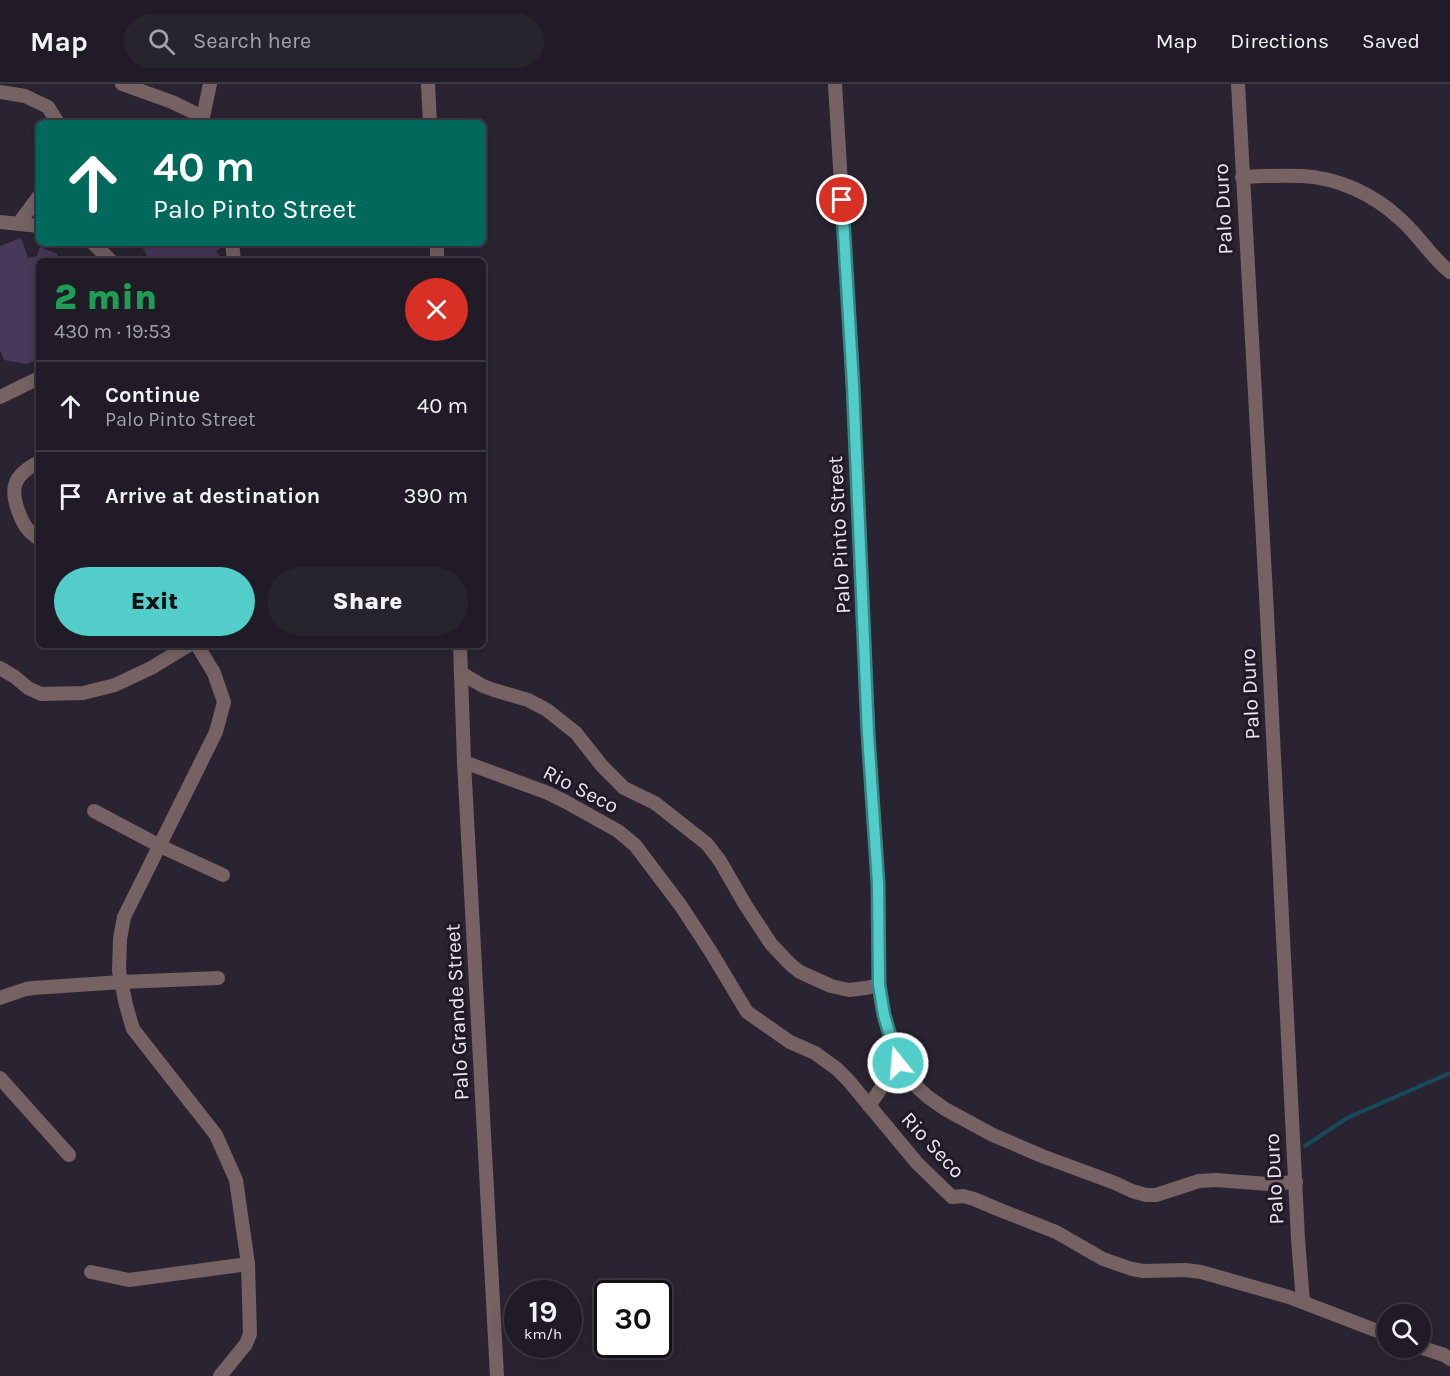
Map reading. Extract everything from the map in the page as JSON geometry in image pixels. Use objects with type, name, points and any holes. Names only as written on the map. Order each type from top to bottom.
[{"type":"street","points":[[122,84],[172,102],[204,120],[210,84]]},
{"type":"street","points":[[428,84],[430,120]]},
{"type":"street","name":"Palo Pinto Street","points":[[835,84],[853,385],[868,734],[878,883],[879,985]]},
{"type":"street","name":"Palo Duro","points":[[1238,84],[1303,1302]]},
{"type":"street","points":[[0,92],[25,96],[48,107],[56,120]]},
{"type":"street","points":[[1242,177],[1305,176],[1355,189],[1378,202],[1399,218],[1439,263],[1450,272]]},
{"type":"street","points":[[19,224],[36,200]]},
{"type":"street","points":[[0,222],[36,226]]},
{"type":"street","points":[[96,246],[108,258]]},
{"type":"street","points":[[0,397],[36,379]]},
{"type":"street","points":[[36,464],[20,475],[13,493],[24,526],[36,538]]},
{"type":"street","points":[[0,668],[40,694],[83,693],[115,685],[151,669],[184,648]]},
{"type":"street","points":[[199,648],[214,673],[224,702],[216,732],[124,917],[120,939],[119,971],[133,1029],[216,1135],[236,1180],[248,1264],[250,1334],[246,1344],[220,1376]]},
{"type":"street","name":"Palo Grande Street","points":[[460,648],[464,762],[497,1376]]},
{"type":"street","name":"Rio Seco","points":[[461,673],[483,686],[528,700],[547,710],[576,734],[602,766],[624,788],[655,803],[707,844],[771,944],[800,972],[831,986],[849,990],[879,985],[884,1015],[898,1063],[919,1089],[945,1109],[993,1135],[1132,1191],[1156,1195],[1199,1181],[1216,1180],[1268,1184],[1296,1182]]},
{"type":"street","name":"Rio Seco","points":[[464,762],[557,797],[618,831],[634,844],[681,906],[747,1012],[790,1042],[815,1053],[837,1069],[916,1163],[952,1197],[974,1198],[1056,1232],[1103,1259],[1132,1269],[1201,1272],[1287,1296],[1377,1331]]},
{"type":"street","points":[[94,811],[160,846],[223,875]]},
{"type":"street","points":[[0,998],[26,989],[218,978]]},
{"type":"street","points":[[869,1106],[898,1063]]},
{"type":"street","points":[[0,1078],[69,1155]]},
{"type":"street","points":[[91,1272],[129,1280],[248,1264]]},
{"type":"street","points":[[1431,1351],[1450,1359]]},
{"type":"building","points":[[21,238],[28,258],[37,256],[40,247],[58,254],[57,258],[36,258],[36,360],[27,364],[4,360],[0,350],[0,246]]},
{"type":"building","points":[[142,246],[224,246],[216,251],[221,258],[148,258]]},
{"type":"waterway","points":[[1305,1146],[1347,1118],[1450,1073]]},
{"type":"route","points":[[842,200],[853,385],[868,734],[878,883],[879,985],[884,1015],[898,1063]]}]
